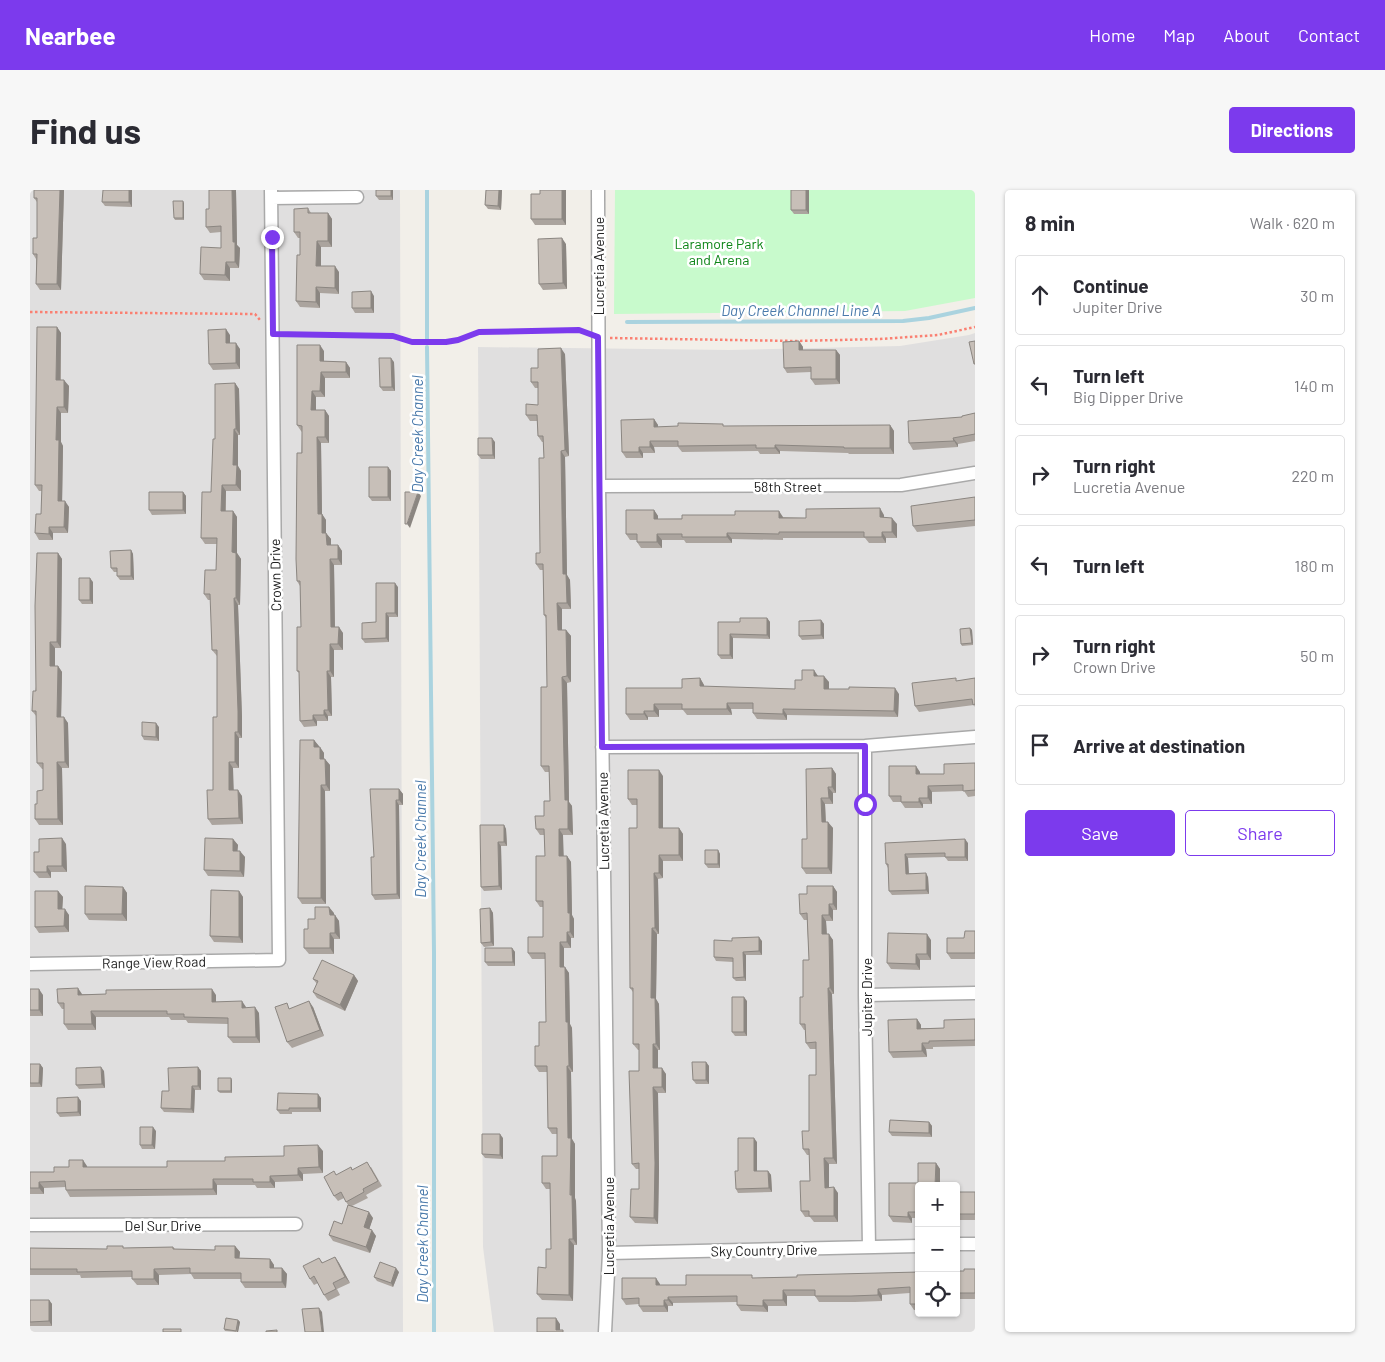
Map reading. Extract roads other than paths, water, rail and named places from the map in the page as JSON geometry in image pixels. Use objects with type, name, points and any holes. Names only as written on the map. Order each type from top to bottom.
[{"type":"street","name":"Lucretia Avenue","points":[[598,190],[599,486],[609,1253],[605,1332]]},
{"type":"street","points":[[271,194],[357,198]]},
{"type":"street","name":"Crown Drive","points":[[271,194],[279,960]]},
{"type":"street","name":"58th Street","points":[[599,486],[901,485],[975,473]]},
{"type":"street","points":[[602,747],[865,746],[975,737]]},
{"type":"street","name":"Jupiter Drive","points":[[865,746],[865,995],[869,1247]]},
{"type":"street","name":"Range View Road","points":[[30,964],[279,960]]},
{"type":"street","points":[[865,995],[975,993]]},
{"type":"street","name":"Del Sur Drive","points":[[30,1225],[296,1224]]},
{"type":"street","points":[[960,1244],[975,1244]]},
{"type":"street","name":"Sky Country Drive","points":[[609,1253],[915,1246]]},
{"type":"waterway","name":"Day Creek Channel","points":[[427,190],[427,339]]},
{"type":"waterway","name":"Day Creek Channel Line A","points":[[627,322],[903,321],[929,318],[975,308]]},
{"type":"waterway","name":"Day Creek Channel","points":[[427,347],[434,952],[434,1332]]},
{"type":"park label","name":"Laramore Park and Arena","points":[[719,252]]}]
